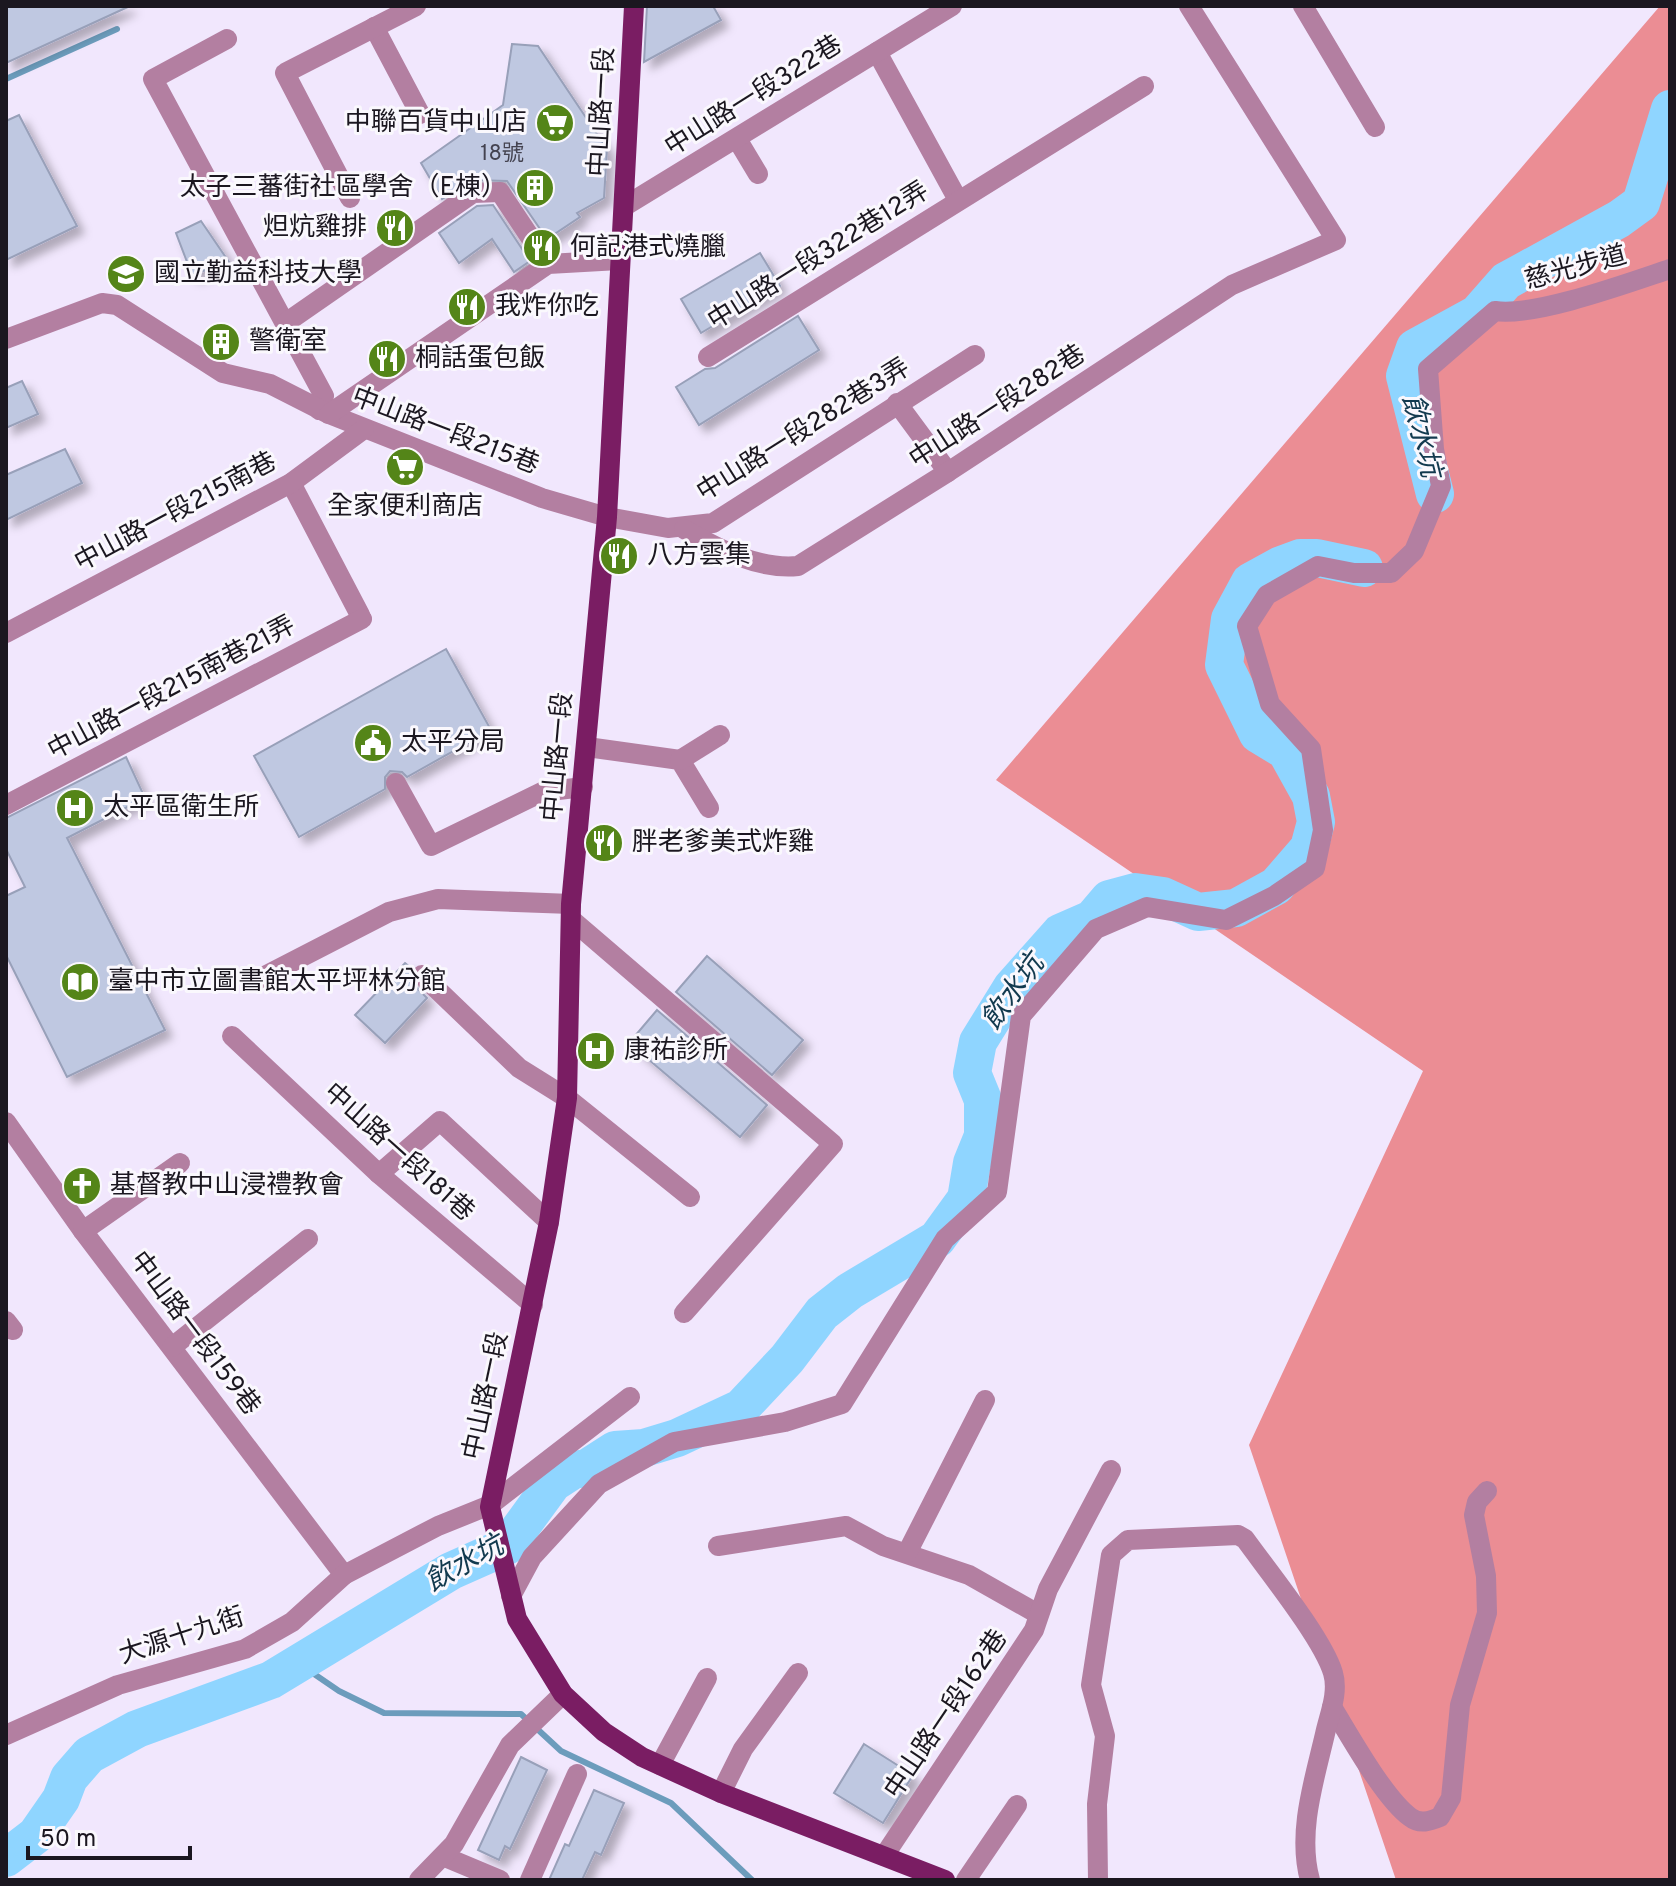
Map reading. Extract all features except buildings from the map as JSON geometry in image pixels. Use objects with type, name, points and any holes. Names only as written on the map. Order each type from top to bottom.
[{"type":"main road","name":"中山路一段","points":[[490,1506],[549,1222],[567,1098],[571,912],[607,517],[634,6]]},
{"type":"main road","points":[[490,1506],[517,1619],[563,1694],[604,1732],[660,1765],[721,1793],[945,1880]]},
{"type":"street","points":[[350,198],[285,73],[416,6]]},
{"type":"street","name":"中山路一段322巷","points":[[625,206],[952,6]]},
{"type":"street","name":"中山路一段282巷","points":[[684,529],[707,543],[776,569],[798,566],[948,472],[1232,285],[1336,240],[1189,6]]},
{"type":"street","points":[[1303,6],[1375,127]]},
{"type":"street","points":[[374,27],[420,114]]},
{"type":"street","points":[[227,39],[153,79],[287,322],[324,396],[324,412]]},
{"type":"street","name":"中山路一段322巷12弄","points":[[877,52],[958,200]]},
{"type":"street","name":"中山路一段322巷12弄","points":[[708,357],[1144,86]]},
{"type":"street","points":[[737,139],[758,174]]},
{"type":"street","points":[[287,322],[473,193],[500,192],[548,264]]},
{"type":"street","points":[[324,412],[548,264],[619,260]]},
{"type":"street","name":"慈光步道","points":[[511,1596],[532,1557],[599,1484],[674,1442],[785,1422],[842,1404],[945,1239],[997,1192],[1021,1016],[1096,929],[1147,907],[1226,920],[1274,896],[1315,868],[1323,830],[1311,749],[1270,704],[1247,626],[1267,595],[1318,566],[1354,573],[1391,573],[1414,551],[1441,486],[1434,449],[1428,369],[1495,311],[1510,313],[1597,293],[1670,269]]},
{"type":"street","name":"中山路一段215巷","points":[[6,339],[102,303],[117,305],[223,373],[270,384],[364,429],[542,498],[607,517]]},
{"type":"street","name":"中山路一段282巷3弄","points":[[607,517],[684,529],[713,523],[975,355]]},
{"type":"street","points":[[897,403],[948,472]]},
{"type":"street","name":"中山路一段215南巷","points":[[6,633],[291,483],[364,429]]},
{"type":"street","name":"中山路一段215南巷21弄","points":[[6,805],[361,617],[291,483]]},
{"type":"street","points":[[587,747],[680,760],[720,735]]},
{"type":"street","points":[[680,760],[709,808]]},
{"type":"street","points":[[396,783],[431,846],[542,792],[583,787]]},
{"type":"street","points":[[251,983],[389,912],[438,899],[571,912],[833,1144],[684,1313]]},
{"type":"street","points":[[422,975],[519,1068],[567,1098],[690,1197]]},
{"type":"street","name":"中山路一段181巷","points":[[232,1036],[379,1174],[533,1305]]},
{"type":"street","points":[[379,1174],[440,1121],[549,1222]]},
{"type":"street","name":"中山路一段159巷","points":[[6,1122],[83,1231],[344,1575]]},
{"type":"street","points":[[83,1231],[180,1163]]},
{"type":"street","points":[[172,1347],[308,1239]]},
{"type":"street","name":"大源十九街","points":[[6,1735],[118,1685],[245,1649],[292,1622],[344,1575],[438,1526],[490,1506],[630,1397]]},
{"type":"street","points":[[907,1553],[985,1400]]},
{"type":"street","name":"中山路一段162巷","points":[[884,1856],[1034,1630],[1038,1614],[1111,1470]]},
{"type":"street","points":[[1332,1707],[1357,1748],[1410,1818],[1424,1823],[1440,1817],[1451,1798],[1463,1693],[1484,1633],[1489,1596],[1474,1515],[1477,1502],[1487,1491]]},
{"type":"street","points":[[718,1546],[846,1526],[907,1553],[969,1575],[1038,1614]]},
{"type":"street","points":[[1098,1880],[1097,1804],[1105,1736],[1091,1685],[1111,1555],[1128,1540],[1238,1535],[1245,1539],[1334,1675],[1332,1707],[1306,1826],[1304,1859],[1310,1880]]},
{"type":"street","points":[[721,1793],[743,1749],[798,1673]]},
{"type":"street","points":[[660,1765],[707,1678]]},
{"type":"street","points":[[419,1880],[445,1857],[484,1797],[510,1745],[563,1694]]},
{"type":"street","points":[[530,1880],[577,1774]]},
{"type":"street","points":[[966,1880],[1017,1805]]},
{"type":"street","points":[[445,1857],[500,1880]]},
{"type":"shaded area","points":[[1660,6],[1670,6],[1670,1880],[1396,1880],[1249,1445],[1423,1071],[996,780]]},
{"type":"waterway","points":[[6,79],[117,29]]},
{"type":"waterway","name":"飲水坑","points":[[1435,494],[1405,376],[1415,348],[1477,314],[1506,281],[1619,219],[1641,203],[1670,109]]},
{"type":"waterway","name":"飲水坑","points":[[6,1858],[36,1835],[61,1799],[69,1778],[89,1755],[137,1729],[271,1680],[451,1571],[507,1546],[553,1483],[573,1470],[587,1468],[615,1450],[644,1448],[677,1438],[741,1408],[787,1359],[822,1313],[850,1291],[937,1239],[966,1199],[972,1163],[983,1136],[983,1100],[972,1073],[978,1042],[1012,987],[1060,933],[1092,919],[1109,899],[1135,892],[1163,896],[1198,912],[1236,908],[1276,886],[1309,848],[1316,822],[1311,796],[1286,751],[1258,734],[1224,665],[1230,619],[1250,582],[1281,565],[1300,558],[1317,558],[1364,568]]},
{"type":"waterway","points":[[298,1663],[339,1691],[384,1713],[521,1714],[561,1751],[671,1803],[752,1880]]},
{"type":"place","name":"中聯百貨中山店","points":[[555,123]]},
{"type":"place","name":"太子三蕃街社區學舍（E棟）","points":[[535,188]]},
{"type":"place","name":"炟炕雞排","points":[[395,228]]},
{"type":"place","name":"何記港式燒臘","points":[[542,248]]},
{"type":"place","name":"國立勤益科技大學","points":[[126,274]]},
{"type":"place","name":"我炸你吃","points":[[467,307]]},
{"type":"place","name":"警衛室","points":[[221,342]]},
{"type":"place","name":"桐話蛋包飯","points":[[387,359]]},
{"type":"place","name":"全家便利商店","points":[[405,467]]},
{"type":"place","name":"八方雲集","points":[[619,556]]},
{"type":"place","name":"太平分局","points":[[373,743]]},
{"type":"place","name":"太平區衛生所","points":[[75,808]]},
{"type":"place","name":"胖老爹美式炸雞","points":[[604,843]]},
{"type":"place","name":"臺中市立圖書館太平坪林分館","points":[[80,982]]},
{"type":"place","name":"康祐診所","points":[[596,1051]]},
{"type":"place","name":"基督教中山浸禮教會","points":[[82,1186]]}]
